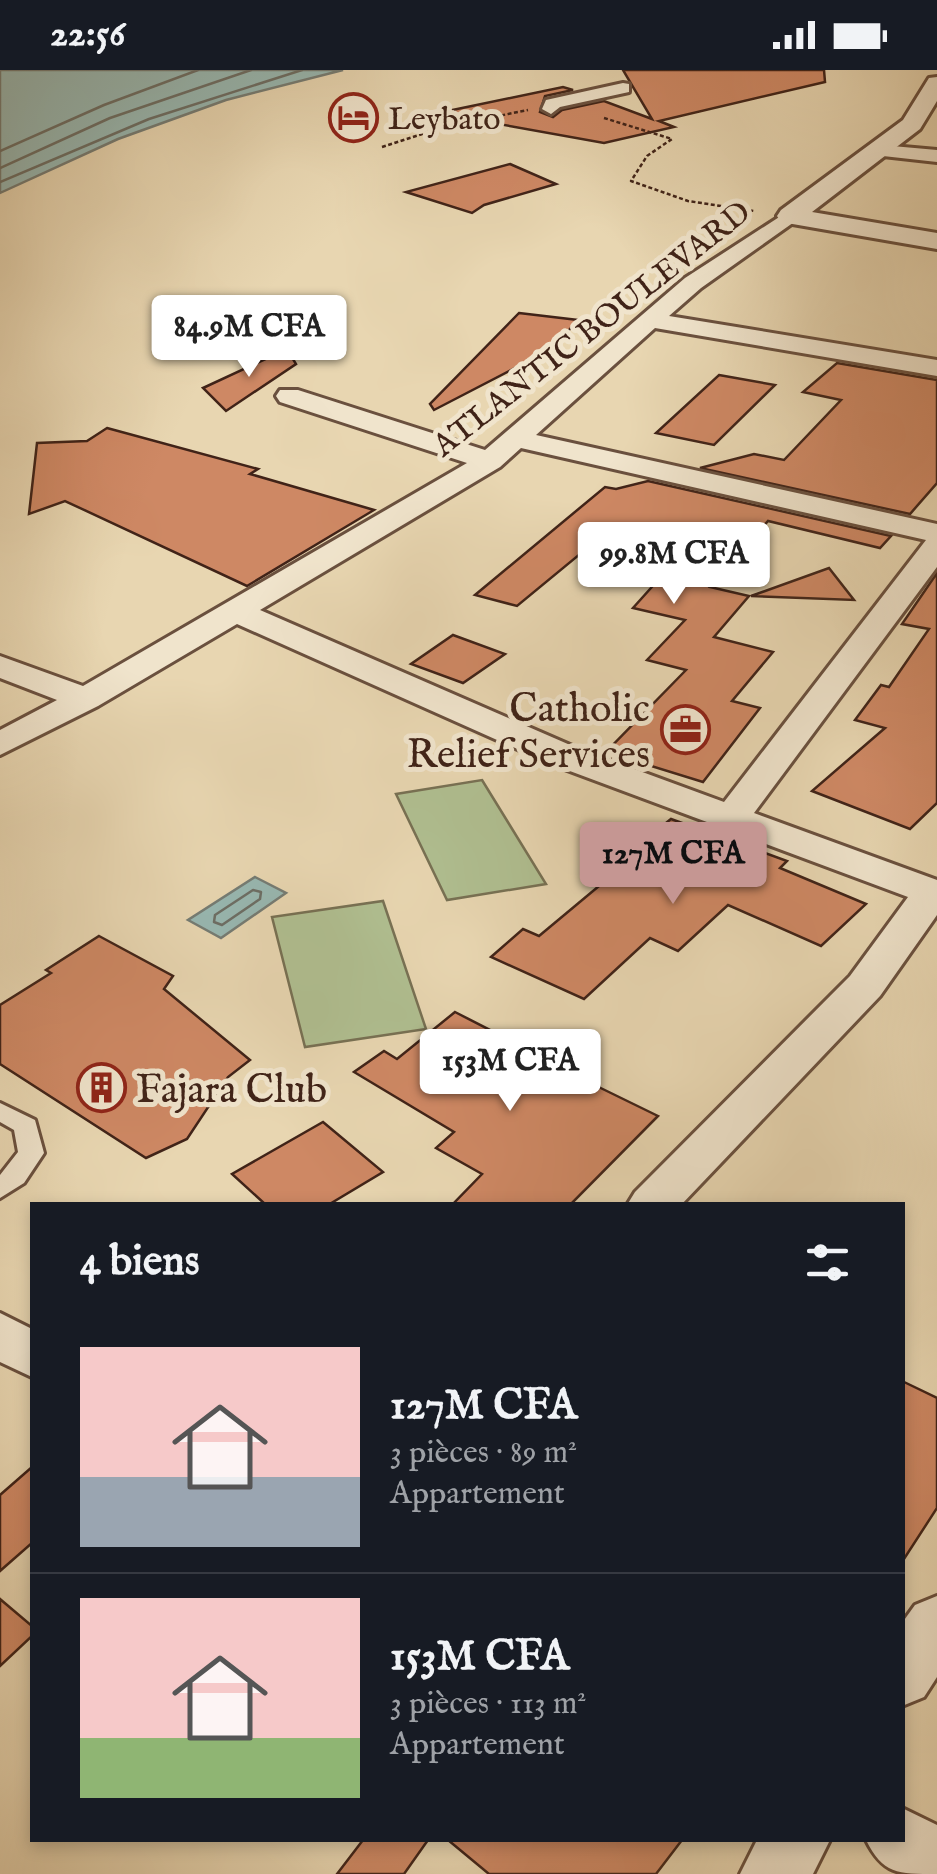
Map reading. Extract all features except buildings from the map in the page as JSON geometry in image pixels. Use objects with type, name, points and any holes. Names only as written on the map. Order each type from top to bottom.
[{"type":"street","name":"ATLANTIC BOULEVARD","points":[[0,744],[86,699],[490,461],[693,283],[912,124],[937,83]]},
{"type":"street","points":[[551,109],[552,104],[622,88]]},
{"type":"street","points":[[881,150],[937,156]]},
{"type":"street","points":[[790,216],[937,241]]},
{"type":"street","points":[[654,321],[937,368]]},
{"type":"street","points":[[290,396],[490,461]]},
{"type":"street","points":[[516,439],[937,532]]},
{"type":"street","points":[[731,818],[937,546]]},
{"type":"street","points":[[236,611],[564,756],[935,893],[864,986],[655,1202]]},
{"type":"street","points":[[0,666],[86,699]]},
{"type":"street","points":[[0,1334],[30,1355]]},
{"type":"street","points":[[905,1672],[937,1624]]},
{"type":"street","points":[[774,1874],[795,1842]]},
{"type":"street","points":[[903,1842],[937,1864]]},
{"type":"lane","points":[[0,1112],[26,1126],[31,1153],[15,1178],[0,1189]]},
{"type":"path","points":[[382,147],[444,127],[535,109],[580,110],[672,139],[647,156],[631,181],[688,201],[790,216]]},
{"type":"green space","points":[[482,780],[546,884],[447,900],[396,794]]},
{"type":"green space","points":[[383,901],[426,1029],[305,1047],[272,917]]},
{"type":"water","points":[[0,70],[343,70],[226,100],[118,139],[0,193]]},
{"type":"water","points":[[255,877],[286,893],[221,938],[188,920]]},
{"type":"place","name":"Leybato","points":[[353,118]]},
{"type":"place","name":"Catholic Relief Services","points":[[685,730]]},
{"type":"place","name":"Fajara Club","points":[[101,1088]]}]
